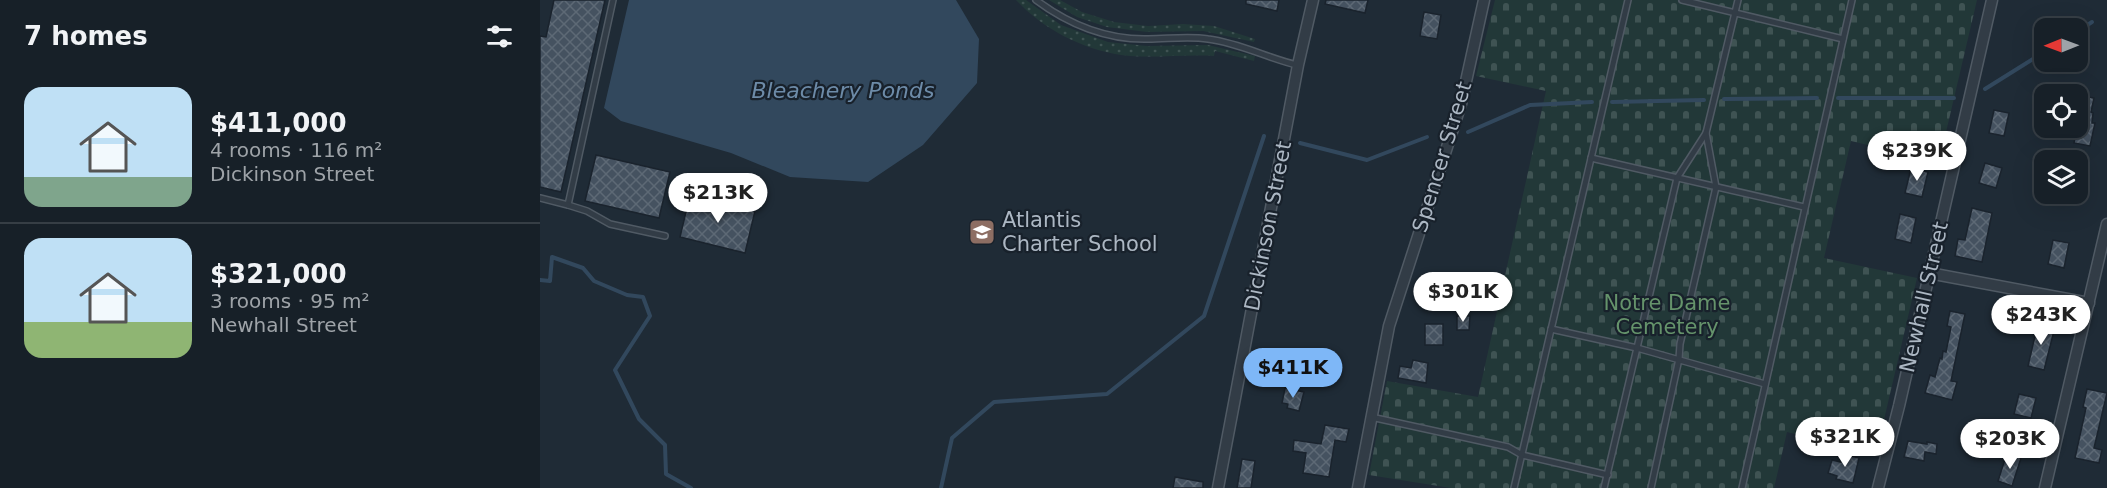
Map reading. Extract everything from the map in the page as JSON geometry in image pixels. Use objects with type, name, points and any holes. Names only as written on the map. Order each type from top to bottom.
[{"type":"street","name":"Dickinson Street","points":[[1218,488],[1298,65],[1313,0]]},
{"type":"street","name":"Spencer Street","points":[[1358,488],[1389,326],[1461,104],[1484,0]]},
{"type":"street","name":"Newhall Street","points":[[1878,488],[1992,0]]},
{"type":"street","points":[[2045,488],[2107,224]]},
{"type":"street","points":[[1929,273],[2089,303]]},
{"type":"lane","points":[[568,205],[613,0]]},
{"type":"lane","points":[[1036,0],[1061,17],[1113,36],[1146,39],[1210,39],[1252,49],[1298,65]]},
{"type":"lane","points":[[1514,488],[1628,0]]},
{"type":"lane","points":[[1682,0],[1843,39]]},
{"type":"lane","points":[[1612,488],[1605,487],[1677,178],[1706,133],[1738,0]]},
{"type":"lane","points":[[1742,488],[1852,0]]},
{"type":"lane","points":[[1651,488],[1679,359],[1680,344],[1716,187],[1706,133]]},
{"type":"lane","points":[[1591,158],[1804,207]]},
{"type":"lane","points":[[540,198],[587,212],[610,224],[665,236]]},
{"type":"lane","points":[[1551,328],[1637,348],[1765,384]]},
{"type":"lane","points":[[1371,417],[1508,447],[1522,455],[1608,475]]},
{"type":"green space","points":[[1016,0],[1026,0],[1061,25],[1108,42],[1147,46],[1208,45],[1255,56],[1254,61],[1215,51],[1214,56],[1143,57],[1106,52],[1078,43],[1051,29]]},
{"type":"green space","points":[[1049,0],[1060,0],[1082,12],[1114,22],[1148,26],[1183,24],[1214,26],[1255,39],[1254,42],[1203,31],[1147,32],[1107,27],[1077,17]]},
{"type":"green space","name":"Notre Dame Cemetery","points":[[1495,0],[1977,0],[1939,162],[1851,141],[1824,258],[1917,278],[1876,454],[1787,432],[1774,488],[1451,488],[1369,475],[1387,381],[1478,397],[1546,91],[1476,76]]},
{"type":"water","name":"Bleachery Ponds","points":[[629,0],[956,0],[979,39],[977,83],[923,145],[868,182],[790,177],[731,153],[621,121],[604,108]]},
{"type":"building","points":[[554,0],[605,0],[561,192],[540,187],[540,36],[546,37]]},
{"type":"building","points":[[1246,0],[1279,0],[1277,11],[1246,4]]},
{"type":"building","points":[[1326,0],[1368,0],[1365,13],[1325,4]]},
{"type":"building","points":[[1424,12],[1441,15],[1437,39],[1420,36]]},
{"type":"building","points":[[2088,97],[2094,98],[2091,112],[2093,113],[2092,123],[2095,123],[2090,146],[2074,143],[2075,138],[2088,138]]},
{"type":"building","points":[[1994,110],[2009,113],[2004,136],[1989,133]]},
{"type":"building","points":[[596,155],[670,172],[659,218],[585,201]]},
{"type":"building","points":[[1985,163],[2002,168],[1996,188],[1979,183]]},
{"type":"building","points":[[1911,168],[1928,172],[1922,197],[1905,193]]},
{"type":"building","points":[[690,195],[755,211],[745,253],[680,237]]},
{"type":"building","points":[[1972,208],[1992,213],[1982,262],[1955,256],[1958,239],[1965,240]]},
{"type":"building","points":[[1900,214],[1916,218],[1911,243],[1895,239]]},
{"type":"building","points":[[2053,240],[2069,243],[2064,268],[2048,264]]},
{"type":"building","points":[[1950,311],[1965,314],[1951,381],[1957,382],[1952,400],[1925,393],[1930,375],[1935,377],[1943,351],[1946,352],[1951,327],[1947,326]]},
{"type":"building","points":[[1457,316],[1470,316],[1469,330],[1457,330]]},
{"type":"building","points":[[2038,323],[2055,327],[2044,370],[2028,366]]},
{"type":"building","points":[[1425,324],[1443,324],[1443,345],[1425,345]]},
{"type":"building","points":[[1413,360],[1428,363],[1426,383],[1398,378],[1400,366],[1411,368]]},
{"type":"building","points":[[1285,388],[1304,392],[1299,411],[1287,408],[1288,404],[1282,403]]},
{"type":"building","points":[[2087,389],[2107,393],[2094,448],[2102,450],[2099,463],[2075,458],[2086,408],[2083,407]]},
{"type":"building","points":[[2019,394],[2036,398],[2031,418],[2014,414]]},
{"type":"building","points":[[1868,424],[1879,427],[1873,449],[1862,446]]},
{"type":"building","points":[[1325,425],[1349,429],[1346,442],[1335,440],[1329,477],[1303,473],[1306,453],[1293,451],[1294,440],[1321,444]]},
{"type":"building","points":[[1908,441],[1937,444],[1936,454],[1925,452],[1924,461],[1904,457]]},
{"type":"building","points":[[2007,453],[2021,458],[2012,486],[1998,481]]},
{"type":"building","points":[[1843,454],[1859,458],[1853,483],[1836,479],[1837,476],[1828,473],[1832,460],[1841,462]]},
{"type":"building","points":[[1242,459],[1255,461],[1251,488],[1237,488]]},
{"type":"building","points":[[1175,477],[1203,482],[1203,488],[1173,488]]},
{"type":"waterway","points":[[2088,25],[2092,22]]},
{"type":"waterway","points":[[1985,89],[2034,58]]},
{"type":"waterway","points":[[1724,99],[1817,98]]},
{"type":"waterway","points":[[1838,98],[1954,98]]},
{"type":"waterway","points":[[1612,102],[1704,100]]},
{"type":"waterway","points":[[1468,132],[1530,105],[1592,102]]},
{"type":"waterway","points":[[941,488],[952,438],[994,402],[1107,394],[1204,316],[1264,136]]},
{"type":"waterway","points":[[1300,143],[1367,160],[1427,137]]},
{"type":"waterway","points":[[540,280],[550,281],[552,257],[583,268],[594,281],[627,295],[643,297],[650,316],[615,370],[639,419],[665,445],[666,474],[691,488]]},
{"type":"place","name":"Atlantis Charter School","points":[[982,232]]}]
